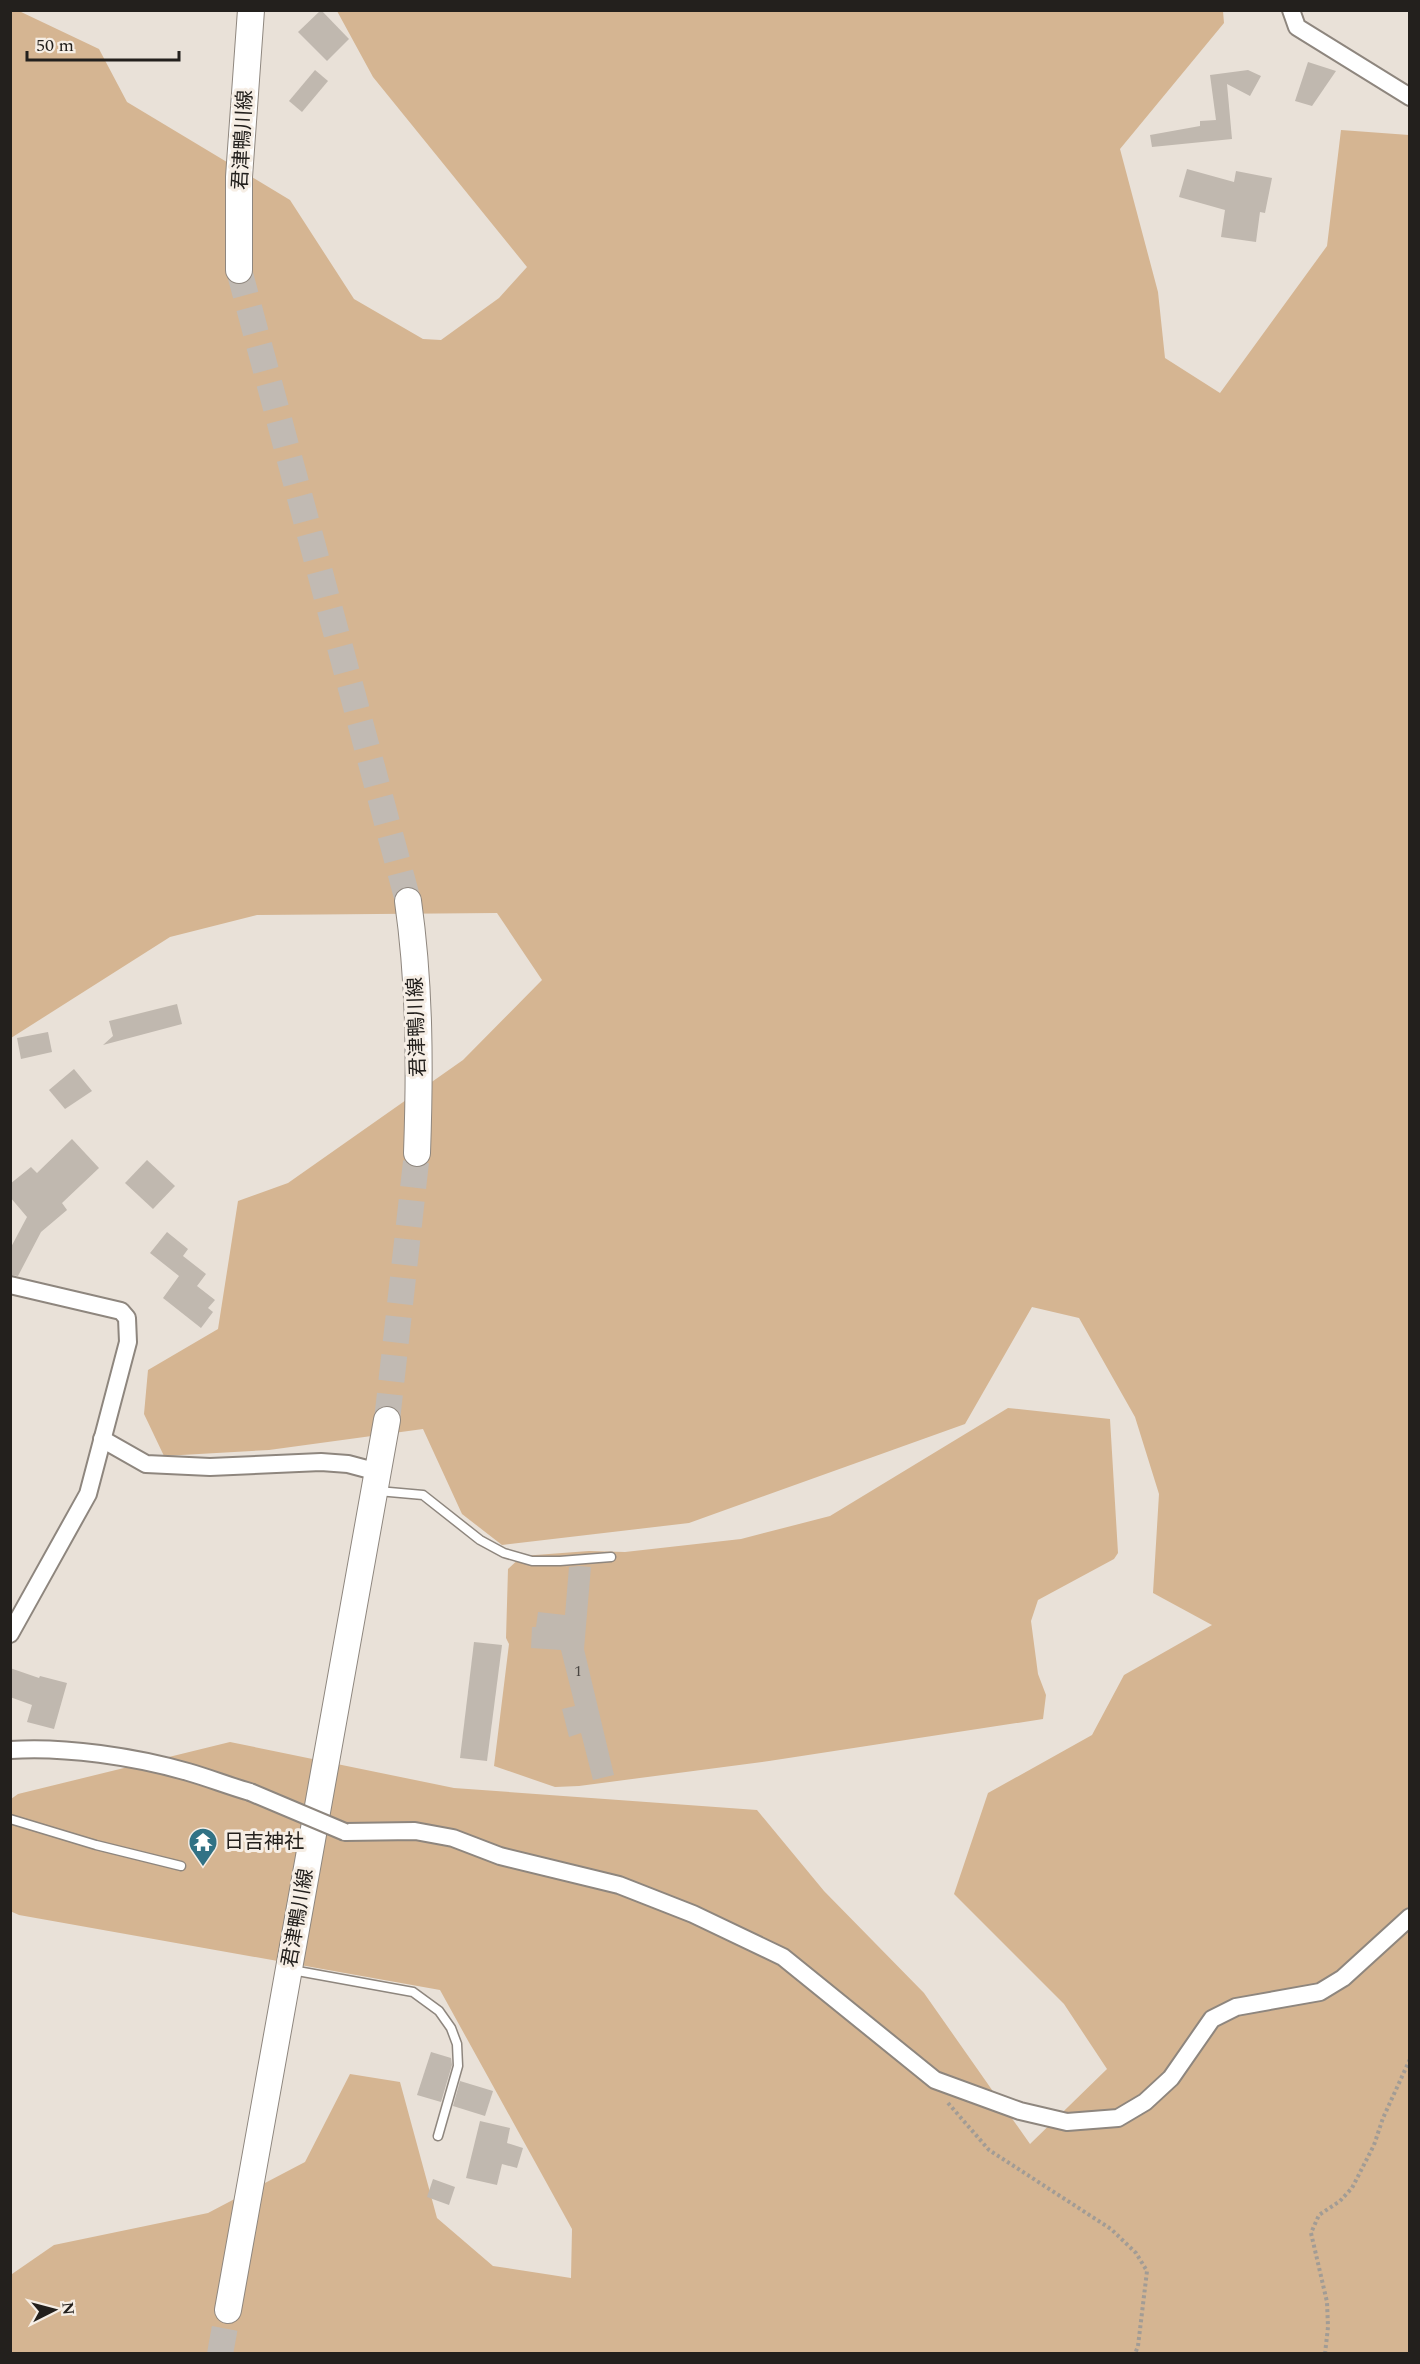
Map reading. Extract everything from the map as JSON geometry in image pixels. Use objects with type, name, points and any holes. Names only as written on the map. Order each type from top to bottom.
[{"type":"main road","name":"君津鴨川線","points":[[240,270],[239,177],[251,10]]},
{"type":"main road","name":"君津鴨川線","points":[[408,901],[418,994],[420,1084],[417,1153]]},
{"type":"main road","name":"君津鴨川線","points":[[228,2310],[387,1420]]},
{"type":"street","points":[[1291,10],[1298,27],[1410,97]]},
{"type":"street","points":[[10,1285],[121,1311],[127,1318],[128,1342],[88,1494],[10,1634]]},
{"type":"street","points":[[102,1439],[146,1464],[210,1467],[321,1462],[348,1464],[376,1481]]},
{"type":"street","points":[[10,1750],[27,1749],[108,1755],[188,1772],[250,1792],[345,1832],[415,1831],[453,1838],[500,1856],[619,1885],[693,1914],[783,1957],[935,2080],[1020,2111],[1067,2121],[1118,2118],[1145,2102],[1171,2078],[1212,2019],[1236,2007],[1320,1992],[1343,1978],[1410,1917]]},
{"type":"lane","points":[[376,1481],[423,1495],[480,1540],[504,1553],[532,1561],[611,1557]]},
{"type":"lane","points":[[10,1820],[180,1866]]},
{"type":"lane","points":[[288,1970],[413,1992],[439,2011],[451,2028],[457,2044],[458,2066],[438,2136]]},
{"type":"path","points":[[1325,2354],[1328,2328],[1327,2302],[1311,2233],[1319,2215],[1352,2188],[1374,2145],[1383,2118],[1410,2059]]},
{"type":"path","points":[[935,2080],[951,2109],[990,2150],[1111,2229],[1136,2253],[1147,2271],[1138,2346],[1135,2354]]},
{"type":"shaded area","points":[[11,11],[19,11],[99,49],[127,102],[290,200],[354,299],[423,339],[441,340],[499,298],[527,267],[373,77],[337,11],[1223,11],[1224,23],[1120,149],[1158,292],[1165,358],[1220,393],[1327,246],[1341,130],[1409,135],[1409,2353],[11,2353],[10,2275],[54,2245],[208,2213],[305,2162],[350,2074],[400,2082],[437,2218],[493,2266],[571,2278],[572,2229],[440,1990],[19,1915],[10,1911],[11,1799],[18,1794],[230,1742],[454,1788],[757,1810],[824,1891],[924,1993],[1030,2144],[1107,2069],[1064,2004],[954,1894],[988,1793],[1092,1735],[1124,1675],[1212,1625],[1153,1593],[1159,1494],[1135,1417],[1079,1318],[1032,1307],[965,1424],[689,1523],[502,1545],[462,1514],[423,1429],[269,1450],[164,1456],[144,1414],[148,1370],[218,1329],[238,1201],[288,1183],[463,1060],[542,980],[497,913],[257,915],[170,937],[11,1038]]},
{"type":"shaded area","points":[[1008,1408],[1110,1419],[1118,1553],[1114,1559],[1038,1600],[1031,1621],[1038,1674],[1046,1695],[1043,1719],[769,1761],[579,1786],[555,1787],[494,1766],[509,1644],[506,1638],[508,1569],[522,1556],[589,1551],[625,1552],[741,1539],[830,1516]]},
{"type":"building","points":[[321,10],[349,39],[327,61],[298,32]]},
{"type":"building","points":[[1308,62],[1336,71],[1312,106],[1295,101]]},
{"type":"building","points":[[315,70],[328,81],[302,112],[289,101]]},
{"type":"building","points":[[1248,70],[1261,76],[1250,96],[1227,84],[1232,139],[1152,147],[1150,135],[1200,126],[1200,121],[1216,120],[1210,75]]},
{"type":"building","points":[[1187,169],[1234,182],[1236,171],[1272,178],[1265,213],[1260,212],[1256,242],[1221,237],[1225,210],[1179,197]]},
{"type":"building","points":[[177,1004],[182,1024],[103,1045],[113,1036],[109,1021]]},
{"type":"building","points":[[48,1032],[52,1052],[21,1059],[17,1038]]},
{"type":"building","points":[[74,1069],[92,1091],[65,1109],[49,1090]]},
{"type":"building","points":[[72,1139],[99,1168],[62,1203],[67,1210],[41,1232],[18,1276],[10,1275],[10,1249],[27,1217],[10,1197],[10,1184],[31,1167],[37,1173]]},
{"type":"building","points":[[147,1160],[175,1186],[153,1209],[125,1183]]},
{"type":"building","points":[[167,1232],[188,1249],[183,1256],[206,1274],[197,1286],[215,1300],[208,1308],[213,1312],[201,1328],[163,1298],[179,1276],[150,1253]]},
{"type":"building","points":[[569,1567],[591,1567],[584,1649],[614,1775],[593,1780],[581,1733],[569,1737],[562,1709],[575,1706],[561,1650],[531,1648],[532,1627],[536,1627],[538,1612],[565,1615]]},
{"type":"building","points":[[474,1642],[502,1645],[487,1761],[460,1758]]},
{"type":"building","points":[[10,1668],[39,1678],[40,1676],[67,1683],[54,1729],[27,1722],[32,1705],[10,1697]]},
{"type":"building","points":[[431,2052],[451,2058],[452,2065],[441,2102],[417,2095]]},
{"type":"building","points":[[460,2081],[493,2091],[485,2116],[453,2106]]},
{"type":"building","points":[[480,2121],[510,2128],[507,2143],[523,2148],[517,2168],[502,2164],[497,2185],[466,2178]]},
{"type":"building","points":[[433,2179],[455,2187],[449,2205],[427,2197]]},
{"type":"tunnel","points":[[239,270],[408,901]]},
{"type":"tunnel","points":[[387,1420],[417,1153]]},
{"type":"tunnel","points":[[220,2354],[228,2310]]},
{"type":"place","name":"日吉神社","points":[[203,1868]]}]
